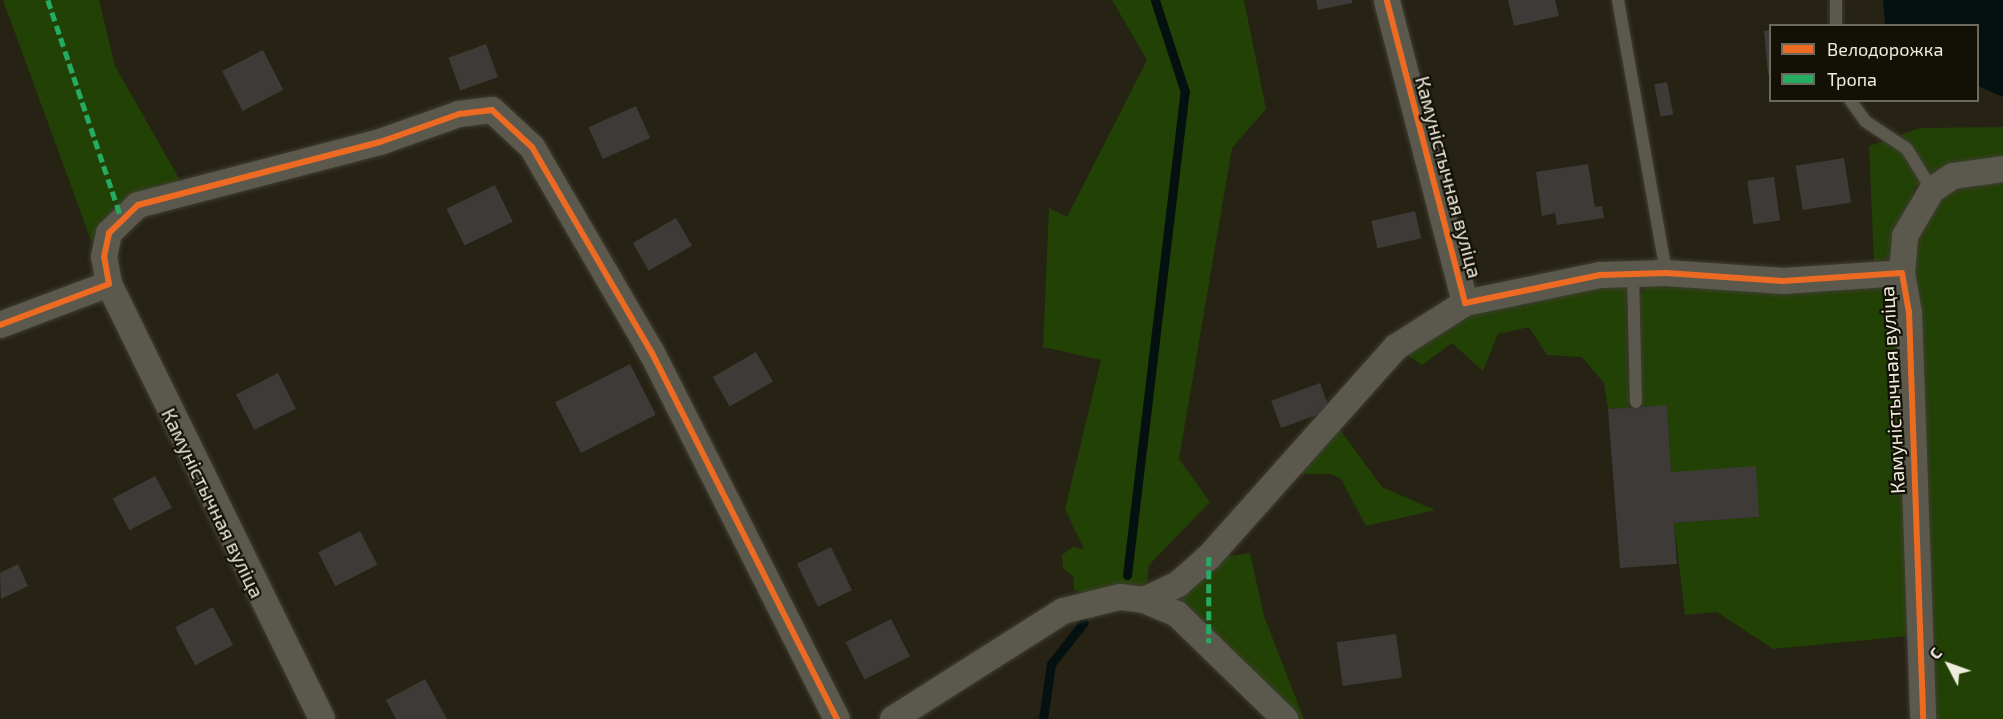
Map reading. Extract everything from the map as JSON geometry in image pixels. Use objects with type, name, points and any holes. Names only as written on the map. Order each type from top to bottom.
[{"type":"street","name":"Камуністычная вуліца","points":[[1387,1],[1465,303],[1633,274],[1666,273],[1784,281],[1902,273],[1909,312],[1923,719]]},
{"type":"street","name":"Камуністычная вуліца","points":[[322,719],[109,284],[104,257],[109,233],[138,206],[316,160],[469,112],[492,110],[504,116],[532,147],[652,353],[837,719]]},
{"type":"street","points":[[1902,273],[1905,236],[1932,190],[1953,176],[2003,169]]},
{"type":"street","points":[[0,325],[109,284]]},
{"type":"street","points":[[1144,600],[1178,584],[1209,557],[1396,347],[1465,303]]},
{"type":"street","points":[[893,719],[1063,611],[1120,597],[1144,600],[1178,614],[1285,719]]},
{"type":"lane","points":[[1618,0],[1666,273]]},
{"type":"lane","points":[[1836,0],[1836,24]]},
{"type":"lane","points":[[1851,102],[1865,121],[1907,149],[1932,190]]},
{"type":"lane","points":[[1633,274],[1636,402]]},
{"type":"green space","points":[[3,0],[99,0],[115,66],[181,182],[135,195],[115,207],[93,246]]},
{"type":"green space","points":[[1112,0],[1244,0],[1266,109],[1232,148],[1179,459],[1210,502],[1149,565],[1146,592],[1170,582],[1197,547],[1220,549],[1230,556],[1250,553],[1264,616],[1304,719],[1295,719],[1211,634],[1074,590],[1073,576],[1063,569],[1062,555],[1073,547],[1084,549],[1065,509],[1101,360],[1043,347],[1049,208],[1067,217],[1147,60]]},
{"type":"green space","points":[[2003,127],[2003,161],[1935,171],[1915,187],[1889,259],[1874,262],[1869,146],[1920,128]]},
{"type":"green space","points":[[2003,177],[2003,719],[1933,719],[1911,273],[1922,215],[1957,184]]},
{"type":"green space","points":[[1620,283],[1626,290],[1629,408],[1608,409],[1604,383],[1582,357],[1547,355],[1529,327],[1498,334],[1483,371],[1452,343],[1422,365],[1401,351],[1475,307]]},
{"type":"green space","points":[[1878,283],[1896,300],[1908,636],[1773,649],[1717,612],[1685,615],[1674,523],[1759,517],[1671,472],[1667,406],[1642,407],[1640,295],[1648,285]]},
{"type":"green space","points":[[1338,427],[1382,487],[1435,510],[1366,526],[1341,479],[1331,474],[1295,474]]},
{"type":"shaded area","points":[[1883,0],[2003,0],[2003,97],[1979,86],[1979,24],[1885,24]]},
{"type":"building","points":[[1316,0],[1352,0],[1352,3],[1318,10]]},
{"type":"building","points":[[1508,0],[1555,0],[1559,16],[1514,26]]},
{"type":"building","points":[[1769,30],[1768,74],[1764,31]]},
{"type":"building","points":[[486,44],[498,77],[460,91],[448,58]]},
{"type":"building","points":[[263,50],[283,90],[242,111],[222,71]]},
{"type":"building","points":[[1667,82],[1673,114],[1661,117],[1654,84]]},
{"type":"building","points":[[636,106],[650,138],[603,159],[588,127]]},
{"type":"building","points":[[1844,158],[1851,202],[1803,210],[1796,166]]},
{"type":"building","points":[[1588,164],[1595,207],[1602,206],[1604,218],[1557,225],[1555,213],[1542,216],[1536,172]]},
{"type":"building","points":[[1774,177],[1780,221],[1753,224],[1747,181]]},
{"type":"building","points":[[495,185],[513,222],[464,246],[446,209]]},
{"type":"building","points":[[1415,211],[1421,238],[1377,248],[1371,221]]},
{"type":"building","points":[[676,218],[692,246],[649,271],[633,243]]},
{"type":"building","points":[[756,352],[773,381],[730,406],[713,377]]},
{"type":"building","points":[[630,364],[656,415],[581,453],[555,402]]},
{"type":"building","points":[[278,373],[296,409],[254,430],[236,394]]},
{"type":"building","points":[[1320,383],[1330,410],[1281,428],[1271,401]]},
{"type":"building","points":[[1667,405],[1671,472],[1756,466],[1759,517],[1674,523],[1677,564],[1620,568],[1608,409]]},
{"type":"building","points":[[155,476],[172,508],[130,530],[113,499]]},
{"type":"building","points":[[360,531],[377,565],[335,586],[318,552]]},
{"type":"building","points":[[831,547],[852,590],[818,607],[797,564]]},
{"type":"building","points":[[18,564],[28,586],[1,599],[0,573]]},
{"type":"building","points":[[213,607],[233,645],[195,665],[175,627]]},
{"type":"building","points":[[891,619],[910,656],[865,680],[846,642]]},
{"type":"building","points":[[1396,634],[1402,678],[1343,686],[1337,642]]},
{"type":"building","points":[[425,679],[447,719],[396,719],[386,700]]},
{"type":"waterway","points":[[1127,575],[1185,92],[1155,0]]},
{"type":"waterway","points":[[1043,719],[1051,664],[1084,622]]},
{"type":"marked path","points":[[48,0],[121,217]]},
{"type":"marked path","points":[[1209,557],[1209,643]]},
{"type":"cycle path","points":[[1387,1],[1465,303],[1600,275],[1666,273],[1783,281],[1902,273],[1909,312],[1923,719]]},
{"type":"cycle path","points":[[0,325],[109,284],[104,257],[109,233],[138,205],[380,142],[459,114],[492,110],[532,147],[652,353],[837,719]]}]
